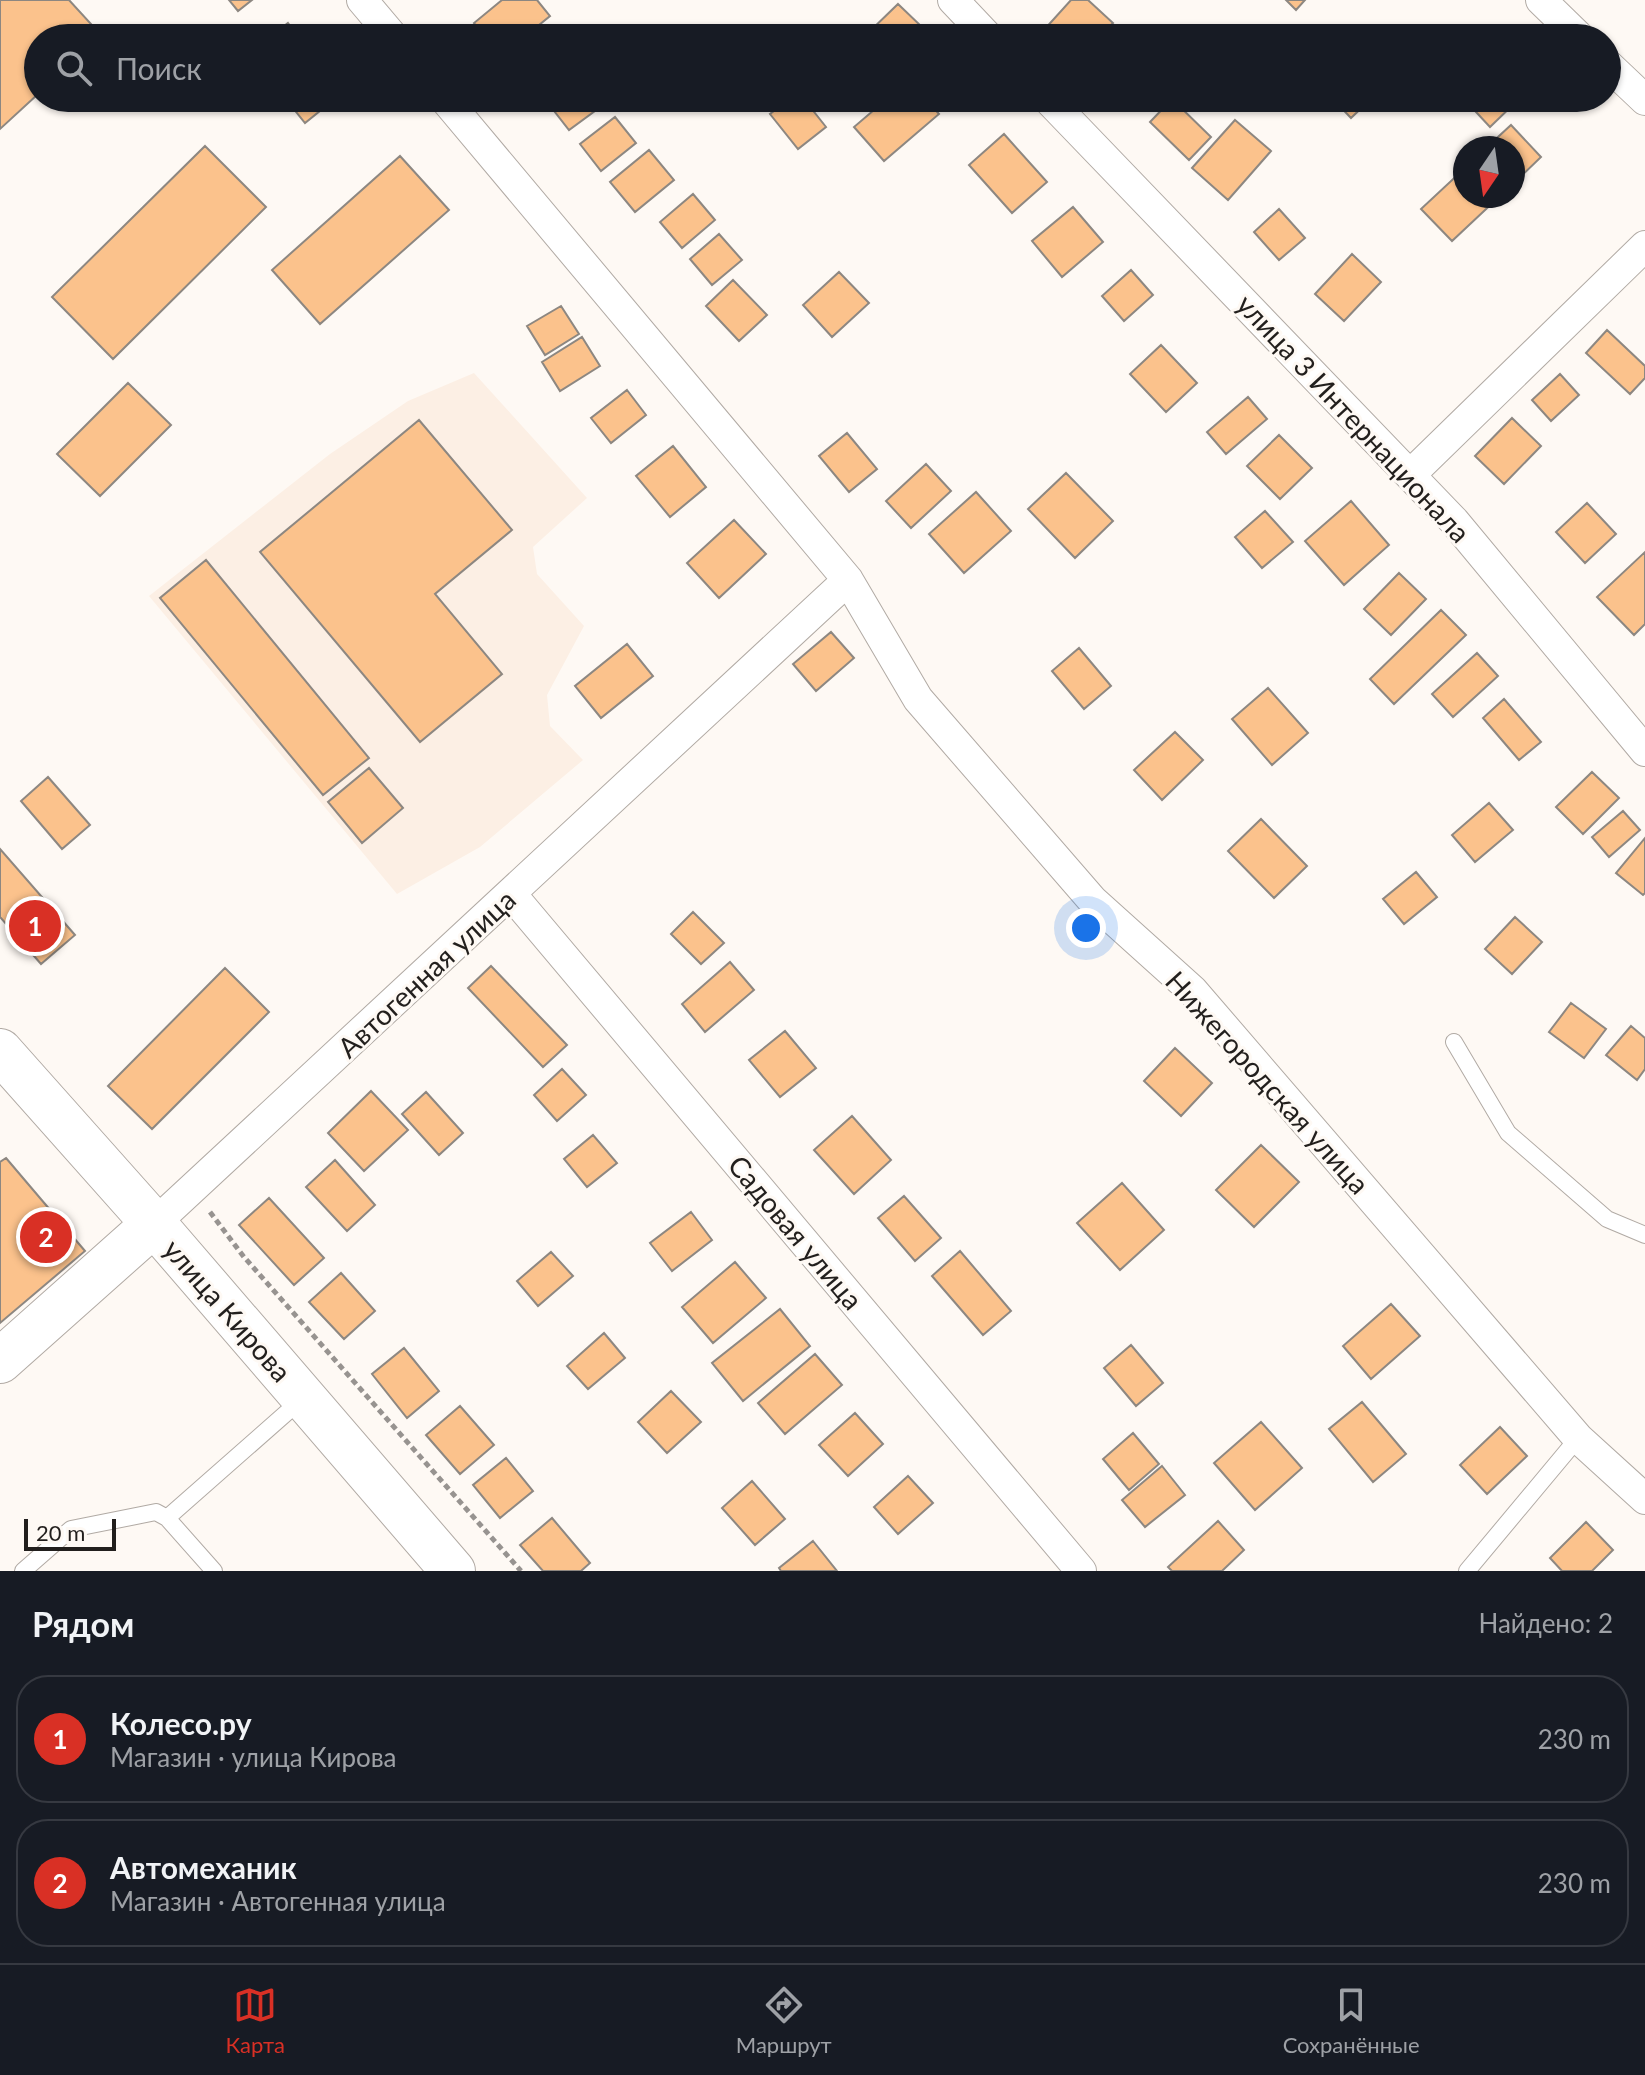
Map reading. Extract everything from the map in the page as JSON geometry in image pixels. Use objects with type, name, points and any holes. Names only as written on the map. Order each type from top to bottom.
[{"type":"main road","name":"улица Кирова","points":[[0,1051],[154,1224],[453,1571]]},
{"type":"main road","name":"Автогенная улица","points":[[0,1361],[154,1224]]},
{"type":"street","points":[[362,0],[382,24]]},
{"type":"street","points":[[953,0],[976,24]]},
{"type":"street","points":[[1541,0],[1566,24]]},
{"type":"street","points":[[1621,77],[1645,100]]},
{"type":"street","name":"Нижегородская улица","points":[[456,112],[848,580],[918,699],[1093,901],[1193,991],[1578,1438],[1645,1499]]},
{"type":"street","name":"улица 3 Интернационала","points":[[1061,112],[1454,521],[1645,751]]},
{"type":"street","points":[[1411,474],[1645,246]]},
{"type":"street","name":"Автогенная улица","points":[[154,1224],[848,580]]},
{"type":"street","name":"Садовая улица","points":[[511,894],[1081,1571]]},
{"type":"lane","points":[[1454,1042],[1508,1133],[1607,1219],[1645,1235]]},
{"type":"lane","points":[[167,1518],[304,1398]]},
{"type":"lane","points":[[1467,1571],[1578,1438]]},
{"type":"lane","points":[[23,1571],[71,1529],[156,1512],[167,1518],[214,1571]]},
{"type":"path","points":[[192,1189],[244,1257],[521,1571]]},
{"type":"shaded area","points":[[474,373],[587,498],[533,547],[537,574],[584,626],[547,695],[550,726],[583,760],[480,847],[397,894],[149,596],[330,454],[408,401]]},
{"type":"building","points":[[0,0],[69,0],[91,24],[24,24],[24,107],[0,129]]},
{"type":"building","points":[[229,0],[252,0],[238,11]]},
{"type":"building","points":[[502,0],[537,0],[550,16],[540,24],[474,23]]},
{"type":"building","points":[[1071,0],[1088,0],[1113,23],[1112,24],[1049,24]]},
{"type":"building","points":[[1286,0],[1305,0],[1296,10]]},
{"type":"building","points":[[898,4],[919,24],[877,24]]},
{"type":"building","points":[[296,112],[319,112],[305,123]]},
{"type":"building","points":[[555,112],[594,112],[569,130]]},
{"type":"building","points":[[814,112],[826,127],[798,149],[770,114]]},
{"type":"building","points":[[872,112],[939,114],[884,161],[854,127]]},
{"type":"building","points":[[1160,112],[1185,112],[1211,137],[1189,160],[1150,122]]},
{"type":"building","points":[[1476,112],[1506,112],[1490,127]]},
{"type":"building","points":[[615,117],[636,143],[601,171],[580,144]]},
{"type":"building","points":[[1235,120],[1271,151],[1228,200],[1192,168]]},
{"type":"building","points":[[1511,125],[1521,136],[1499,136]]},
{"type":"building","points":[[1004,134],[1047,182],[1012,213],[969,165]]},
{"type":"building","points":[[1525,140],[1541,157],[1525,172]]},
{"type":"building","points":[[205,146],[266,207],[113,359],[52,297]]},
{"type":"building","points":[[649,150],[674,180],[635,212],[610,182]]},
{"type":"building","points":[[400,156],[449,210],[320,324],[272,270]]},
{"type":"building","points":[[1453,179],[1453,208],[1487,208],[1452,241],[1421,209]]},
{"type":"building","points":[[693,194],[715,220],[682,248],[660,222]]},
{"type":"building","points":[[1073,207],[1103,242],[1062,277],[1032,241]]},
{"type":"building","points":[[1279,209],[1305,238],[1279,260],[1254,232]]},
{"type":"building","points":[[719,234],[742,260],[712,285],[690,259]]},
{"type":"building","points":[[1352,254],[1381,282],[1344,321],[1315,294]]},
{"type":"building","points":[[1131,270],[1153,295],[1124,321],[1102,296]]},
{"type":"building","points":[[839,272],[869,303],[832,337],[803,305]]},
{"type":"building","points":[[733,280],[767,315],[739,341],[706,306]]},
{"type":"building","points":[[561,306],[579,334],[545,355],[527,326]]},
{"type":"building","points":[[1607,330],[1645,366],[1645,378],[1630,394],[1586,353]]},
{"type":"building","points":[[582,337],[600,366],[560,391],[542,362]]},
{"type":"building","points":[[1161,345],[1197,383],[1166,412],[1130,374]]},
{"type":"building","points":[[1560,374],[1579,395],[1551,421],[1532,400]]},
{"type":"building","points":[[128,383],[171,425],[100,496],[57,454]]},
{"type":"building","points":[[627,390],[646,415],[611,443],[591,418]]},
{"type":"building","points":[[1248,397],[1267,419],[1226,454],[1207,432]]},
{"type":"building","points":[[1512,418],[1541,446],[1504,484],[1475,456]]},
{"type":"building","points":[[419,420],[512,530],[435,594],[502,674],[420,742],[260,552]]},
{"type":"building","points":[[847,433],[877,469],[849,492],[819,456]]},
{"type":"building","points":[[1279,435],[1312,468],[1280,499],[1247,466]]},
{"type":"building","points":[[673,446],[706,487],[670,517],[636,476]]},
{"type":"building","points":[[926,464],[951,491],[911,528],[886,501]]},
{"type":"building","points":[[1066,473],[1113,521],[1075,558],[1028,509]]},
{"type":"building","points":[[976,492],[1011,531],[964,573],[929,534]]},
{"type":"building","points":[[1351,501],[1389,545],[1344,585],[1305,541]]},
{"type":"building","points":[[1587,503],[1616,534],[1585,563],[1556,532]]},
{"type":"building","points":[[1265,511],[1293,542],[1262,568],[1235,537]]},
{"type":"building","points":[[734,520],[766,554],[719,598],[687,563]]},
{"type":"building","points":[[1645,552],[1645,624],[1634,635],[1597,597]]},
{"type":"building","points":[[206,560],[369,758],[323,795],[160,598]]},
{"type":"building","points":[[1399,573],[1426,599],[1391,635],[1364,609]]},
{"type":"building","points":[[1441,610],[1466,635],[1394,704],[1370,679]]},
{"type":"building","points":[[831,632],[854,658],[816,691],[793,664]]},
{"type":"building","points":[[627,644],[653,676],[601,718],[575,686]]},
{"type":"building","points":[[1079,648],[1111,686],[1084,709],[1052,671]]},
{"type":"building","points":[[1477,653],[1498,676],[1453,717],[1432,694]]},
{"type":"building","points":[[1268,688],[1308,733],[1272,765],[1232,719]]},
{"type":"building","points":[[1504,699],[1541,742],[1519,760],[1483,718]]},
{"type":"building","points":[[1175,732],[1203,760],[1162,800],[1134,770]]},
{"type":"building","points":[[369,768],[403,808],[362,843],[328,802]]},
{"type":"building","points":[[1592,772],[1619,798],[1583,834],[1556,807]]},
{"type":"building","points":[[48,777],[90,825],[62,849],[21,801]]},
{"type":"building","points":[[1489,803],[1513,830],[1475,862],[1452,835]]},
{"type":"building","points":[[1623,811],[1640,830],[1609,857],[1592,837]]},
{"type":"building","points":[[1261,819],[1307,866],[1274,898],[1228,851]]},
{"type":"building","points":[[1645,838],[1645,893],[1643,895],[1616,873]]},
{"type":"building","points":[[0,849],[75,935],[41,964],[0,917]]},
{"type":"building","points":[[1416,872],[1437,897],[1404,924],[1383,899]]},
{"type":"building","points":[[693,912],[724,943],[701,964],[671,934]]},
{"type":"building","points":[[1515,917],[1542,942],[1512,974],[1485,949]]},
{"type":"building","points":[[730,962],[754,990],[705,1032],[682,1004]]},
{"type":"building","points":[[491,966],[567,1045],[543,1067],[468,988]]},
{"type":"building","points":[[225,968],[269,1012],[152,1129],[108,1086]]},
{"type":"building","points":[[1571,1003],[1606,1029],[1584,1058],[1549,1032]]},
{"type":"building","points":[[1631,1026],[1645,1038],[1645,1069],[1637,1080],[1606,1055]]},
{"type":"building","points":[[785,1031],[816,1068],[780,1097],[749,1060]]},
{"type":"building","points":[[1175,1048],[1212,1083],[1181,1116],[1144,1081]]},
{"type":"building","points":[[562,1069],[586,1095],[557,1121],[534,1095]]},
{"type":"building","points":[[371,1091],[408,1130],[364,1171],[328,1133]]},
{"type":"building","points":[[426,1092],[463,1133],[439,1155],[402,1114]]},
{"type":"building","points":[[852,1116],[891,1160],[854,1194],[814,1150]]},
{"type":"building","points":[[593,1135],[617,1163],[587,1187],[564,1159]]},
{"type":"building","points":[[1261,1145],[1299,1182],[1254,1227],[1216,1190]]},
{"type":"building","points":[[6,1158],[85,1251],[0,1323],[0,1162]]},
{"type":"building","points":[[335,1160],[375,1205],[347,1231],[306,1187]]},
{"type":"building","points":[[1122,1183],[1164,1230],[1120,1270],[1077,1223]]},
{"type":"building","points":[[904,1196],[941,1238],[915,1261],[878,1218]]},
{"type":"building","points":[[269,1198],[324,1258],[294,1285],[239,1225]]},
{"type":"building","points":[[691,1212],[712,1240],[672,1271],[650,1243]]},
{"type":"building","points":[[960,1251],[1011,1311],[983,1335],[932,1276]]},
{"type":"building","points":[[551,1252],[573,1276],[538,1306],[517,1281]]},
{"type":"building","points":[[735,1262],[766,1298],[713,1343],[682,1307]]},
{"type":"building","points":[[341,1273],[375,1311],[344,1339],[309,1302]]},
{"type":"building","points":[[1391,1304],[1420,1336],[1371,1379],[1343,1346]]},
{"type":"building","points":[[780,1309],[810,1346],[743,1401],[712,1363]]},
{"type":"building","points":[[604,1333],[625,1358],[588,1389],[567,1366]]},
{"type":"building","points":[[1131,1345],[1163,1383],[1136,1406],[1104,1368]]},
{"type":"building","points":[[404,1348],[439,1391],[407,1418],[372,1374]]},
{"type":"building","points":[[815,1354],[842,1385],[785,1434],[758,1403]]},
{"type":"building","points":[[671,1391],[701,1422],[667,1453],[638,1422]]},
{"type":"building","points":[[1362,1402],[1406,1454],[1373,1482],[1329,1429]]},
{"type":"building","points":[[460,1406],[494,1445],[460,1474],[426,1435]]},
{"type":"building","points":[[855,1413],[883,1444],[848,1476],[819,1445]]},
{"type":"building","points":[[1261,1422],[1302,1468],[1255,1510],[1214,1463]]},
{"type":"building","points":[[1500,1427],[1527,1456],[1487,1494],[1460,1465]]},
{"type":"building","points":[[1133,1433],[1159,1464],[1129,1490],[1103,1459]]},
{"type":"building","points":[[506,1458],[533,1491],[500,1518],[473,1485]]},
{"type":"building","points":[[1162,1466],[1185,1495],[1145,1527],[1122,1500]]},
{"type":"building","points":[[908,1476],[933,1503],[898,1534],[874,1507]]},
{"type":"building","points":[[752,1481],[785,1519],[755,1545],[722,1508]]},
{"type":"building","points":[[552,1518],[590,1563],[581,1571],[543,1571],[520,1545]]},
{"type":"building","points":[[1218,1521],[1244,1550],[1222,1571],[1172,1571],[1168,1567]]},
{"type":"building","points":[[1586,1522],[1613,1550],[1592,1571],[1562,1571],[1550,1558]]},
{"type":"building","points":[[813,1541],[837,1571],[781,1571],[779,1568]]},
{"type":"place","name":"Колесо.ру","points":[[35,926]]},
{"type":"place","name":"Автомеханик","points":[[46,1237]]}]
